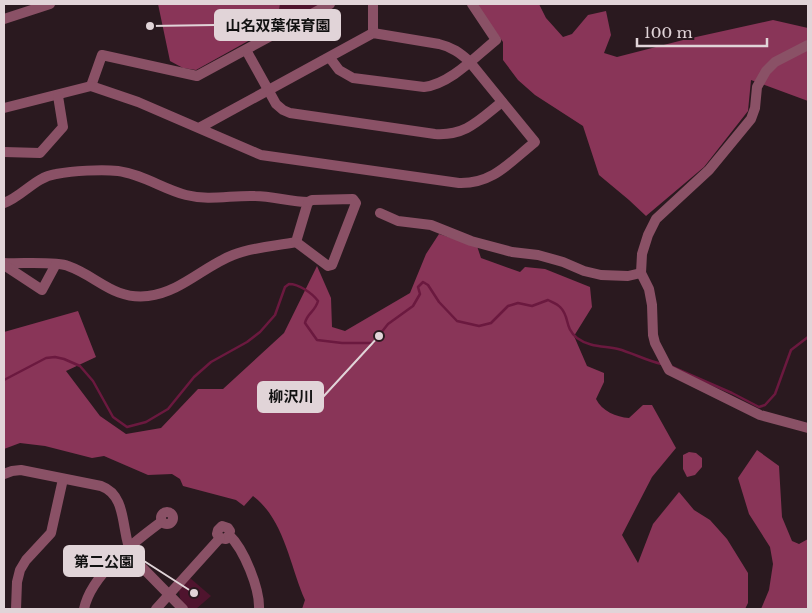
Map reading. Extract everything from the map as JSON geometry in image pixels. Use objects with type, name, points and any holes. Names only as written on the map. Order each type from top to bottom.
[{"type":"street","points":[[4,19],[50,4]]},
{"type":"street","points":[[91,86],[102,55],[197,76],[330,4]]},
{"type":"street","points":[[372,34],[373,4]]},
{"type":"street","points":[[330,58],[339,70],[353,78],[424,87],[433,86],[448,79],[496,40],[472,4]]},
{"type":"street","points":[[4,108],[58,96],[91,86],[138,102],[261,155],[376,172],[472,183],[496,174],[535,142],[469,61],[450,46],[372,34],[199,128]]},
{"type":"street","points":[[808,45],[775,62],[766,71],[757,87],[751,119],[709,170],[656,219],[642,254],[641,273],[649,289],[655,343],[666,365],[760,415],[808,428]]},
{"type":"street","points":[[246,50],[276,104],[290,113],[445,135],[469,128],[502,102]]},
{"type":"street","points":[[4,152],[40,153],[63,127],[58,96]]},
{"type":"street","points":[[4,203],[12,200],[43,177],[76,172],[118,171],[187,195],[209,198],[256,196],[308,202],[312,200],[342,198],[353,199],[356,203],[332,265],[328,266],[296,242],[232,255],[184,284],[160,294],[133,296],[115,292],[68,265],[4,264]]},
{"type":"street","points":[[296,242],[308,202]]},
{"type":"street","points":[[380,213],[398,221],[431,225],[471,241],[512,252],[538,255],[601,275],[628,276],[641,273]]},
{"type":"street","points":[[4,264],[42,290],[56,264]]},
{"type":"street","points":[[4,474],[22,470],[101,486],[112,491],[120,504],[127,548],[133,558],[183,609]]},
{"type":"street","points":[[16,609],[17,582],[20,570],[26,560],[51,533],[63,479]]},
{"type":"street","points":[[84,609],[91,588],[127,548],[161,522]]},
{"type":"street","points":[[156,609],[224,537],[235,540],[242,554],[256,588],[258,609]]},
{"type":"shaded area","points":[[158,4],[280,4],[276,29],[250,40],[196,70],[183,68],[170,61]]},
{"type":"shaded area","points":[[280,4],[324,4],[276,29]]},
{"type":"shaded area","points":[[476,4],[539,4],[546,18],[563,37],[572,34],[588,15],[606,11],[611,35],[604,53],[617,57],[773,20],[808,28],[808,101],[751,80],[748,111],[704,167],[646,216],[599,175],[583,126],[535,95],[518,80],[503,60],[503,42]]},
{"type":"shaded area","points":[[439,234],[477,246],[481,258],[520,272],[525,267],[545,269],[590,287],[592,307],[574,336],[587,366],[604,373],[604,382],[596,399],[610,413],[629,418],[643,405],[652,405],[676,448],[652,477],[622,535],[638,563],[653,524],[679,492],[694,510],[710,520],[727,539],[748,573],[748,603],[745,609],[302,609],[305,600],[279,530],[264,506],[253,496],[244,506],[236,500],[183,486],[180,479],[172,474],[148,475],[104,456],[92,458],[45,446],[20,443],[4,449],[4,332],[78,311],[96,357],[66,371],[100,416],[126,434],[161,428],[198,389],[223,389],[284,333],[317,266],[331,298],[332,327],[345,331],[410,293],[426,254]]},
{"type":"shaded area","points":[[757,450],[779,466],[782,517],[792,541],[799,544],[808,539],[808,609],[761,609],[769,590],[773,564],[770,547],[749,514],[738,478]]},
{"type":"shaded area","points":[[689,452],[696,453],[702,458],[702,467],[695,475],[687,477],[683,469],[683,455]]},
{"type":"shaded area","points":[[190,578],[211,596],[196,609],[187,609],[180,598],[179,590]]},
{"type":"waterway","points":[[4,380],[46,358],[64,359],[80,366],[93,381],[113,417],[127,427],[146,422],[168,409],[194,377],[211,362],[247,342],[260,332],[275,315],[285,287],[289,284],[305,290],[318,301],[305,323],[317,340],[342,343],[373,343],[388,324],[413,306],[420,294],[418,287],[423,282],[428,285],[439,302],[457,321],[479,326],[491,323],[508,306],[518,303],[532,306],[548,300],[561,308],[570,330],[582,341],[592,345],[618,349],[662,364]]},
{"type":"waterway","points":[[670,366],[759,407],[765,405],[775,394],[791,350],[808,337]]},
{"type":"place","name":"山名双葉保育園","points":[[150,26]]},
{"type":"place","name":"柳沢川","points":[[379,336]]},
{"type":"place","name":"第二公園","points":[[194,593]]}]
